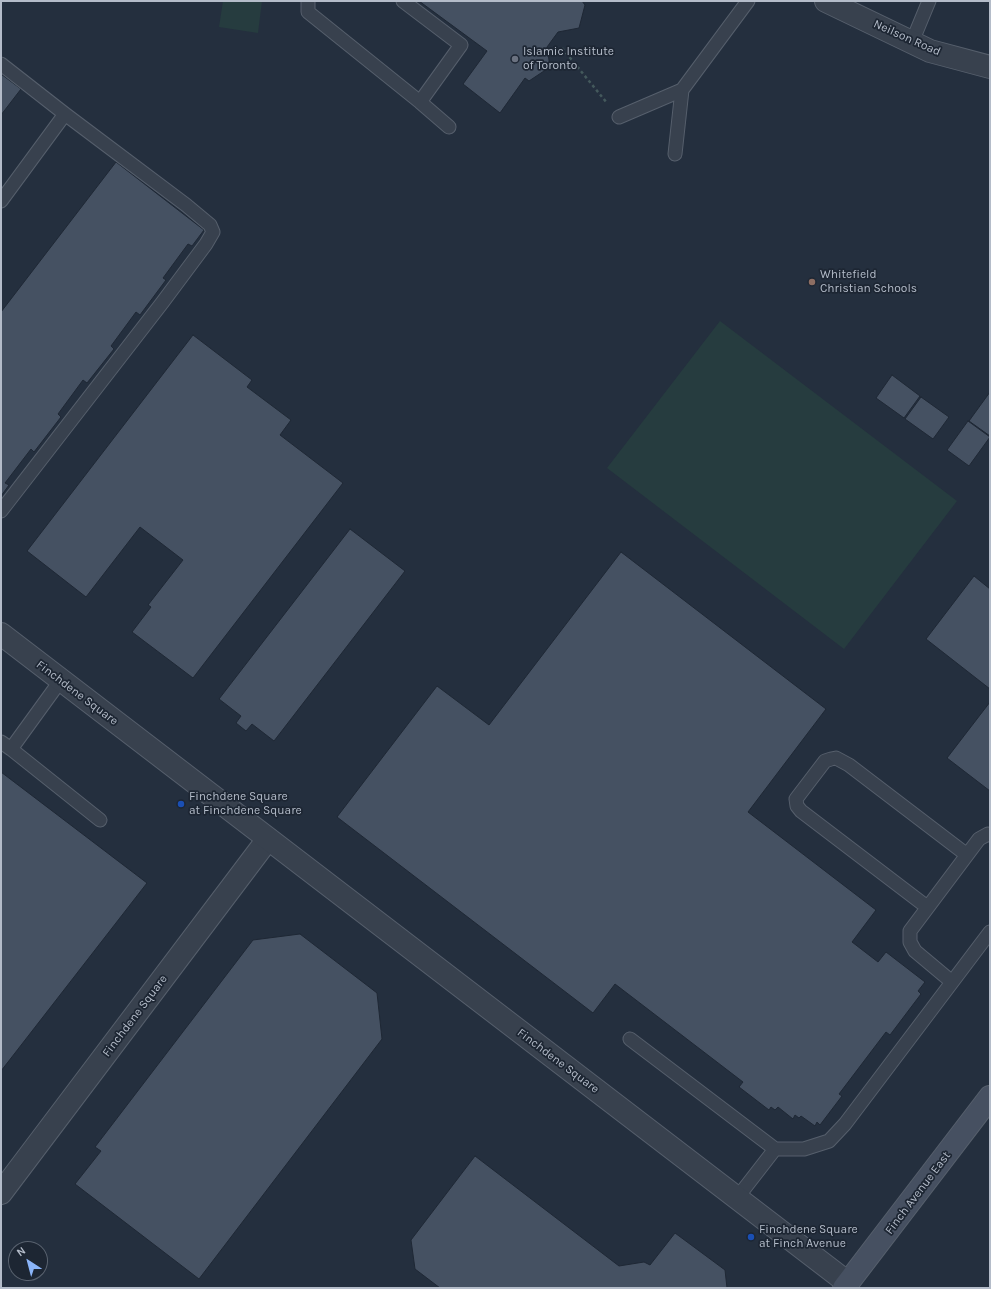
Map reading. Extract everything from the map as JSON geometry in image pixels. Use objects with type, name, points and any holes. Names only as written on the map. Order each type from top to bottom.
[{"type":"main road","name":"Finch Avenue East","points":[[846,1286],[990,1097]]},
{"type":"street","name":"Neilson Road","points":[[826,1],[930,51],[990,67]]},
{"type":"street","name":"Finchdene Square","points":[[1,634],[737,1198],[846,1286]]},
{"type":"street","name":"Finchdene Square","points":[[4,1183],[268,839]]},
{"type":"lane","points":[[316,1],[308,7],[448,127]]},
{"type":"lane","points":[[403,1],[461,45],[420,102]]},
{"type":"lane","points":[[619,117],[682,90],[748,1]]},
{"type":"lane","points":[[912,42],[929,1]]},
{"type":"lane","points":[[1,64],[186,205],[210,225],[212,232],[206,244],[162,303],[1,511]]},
{"type":"lane","points":[[675,154],[682,90]]},
{"type":"lane","points":[[1,201],[65,114]]},
{"type":"lane","points":[[61,680],[6,745],[100,820]]},
{"type":"lane","points":[[927,907],[801,811],[797,806],[796,799],[825,761],[836,758],[849,765],[967,855]]},
{"type":"lane","points":[[952,982],[915,951],[910,942],[910,931],[979,839],[988,834],[990,835]]},
{"type":"lane","points":[[630,1038],[775,1149],[804,1149],[829,1141],[845,1124],[990,932]]},
{"type":"lane","points":[[737,1198],[775,1149]]},
{"type":"path","points":[[562,48],[619,117]]},
{"type":"green space","points":[[223,1],[262,1],[258,33],[219,27]]},
{"type":"green space","points":[[720,321],[957,501],[844,649],[607,468]]},
{"type":"building","name":"Islamic Institute of Toronto","points":[[419,1],[582,1],[585,5],[579,28],[558,32],[547,47],[550,67],[529,81],[525,78],[500,113],[463,84],[487,51]]},
{"type":"building","points":[[1,74],[21,89],[1,115]]},
{"type":"building","points":[[116,162],[204,230],[192,246],[188,244],[163,278],[166,280],[140,315],[136,312],[111,346],[114,349],[87,383],[83,380],[58,414],[61,417],[34,452],[31,449],[5,483],[9,485],[1,496],[1,312]]},
{"type":"building","points":[[193,335],[252,380],[247,387],[291,420],[280,435],[343,483],[193,678],[132,632],[151,607],[148,605],[183,560],[140,527],[86,597],[27,551]]},
{"type":"building","points":[[892,375],[920,396],[904,418],[876,398]]},
{"type":"building","points":[[990,392],[990,436],[969,421]]},
{"type":"building","points":[[921,397],[949,417],[933,439],[905,419]]},
{"type":"building","points":[[968,421],[990,437],[969,466],[947,450]]},
{"type":"building","points":[[350,529],[405,571],[274,741],[252,724],[246,731],[236,723],[241,716],[219,699]]},
{"type":"building","points":[[621,552],[826,709],[748,812],[876,910],[852,942],[878,962],[886,952],[925,982],[918,991],[921,994],[890,1035],[886,1032],[839,1094],[842,1096],[820,1125],[817,1122],[815,1126],[801,1116],[799,1118],[795,1115],[793,1119],[778,1107],[775,1110],[771,1107],[769,1110],[739,1087],[743,1082],[615,984],[593,1013],[337,817],[437,686],[489,725]]},
{"type":"building","points":[[974,576],[990,589],[990,689],[926,639]]},
{"type":"building","points":[[990,702],[990,791],[947,758]]},
{"type":"building","points":[[1,772],[147,883],[1,1071]]},
{"type":"building","points":[[300,934],[377,993],[382,1039],[199,1279],[75,1184],[101,1151],[95,1147],[253,940]]},
{"type":"building","points":[[475,1156],[619,1266],[644,1262],[650,1265],[675,1233],[725,1270],[727,1288],[440,1288],[415,1269],[411,1240]]},
{"type":"place","name":"Islamic Institute of Toronto","points":[[515,59]]},
{"type":"place","name":"Whitefield Christian Schools","points":[[812,282]]},
{"type":"place","name":"Finchdene Square at Finchdene Square","points":[[181,804]]},
{"type":"place","name":"Finchdene Square at Finch Avenue","points":[[751,1237]]}]
